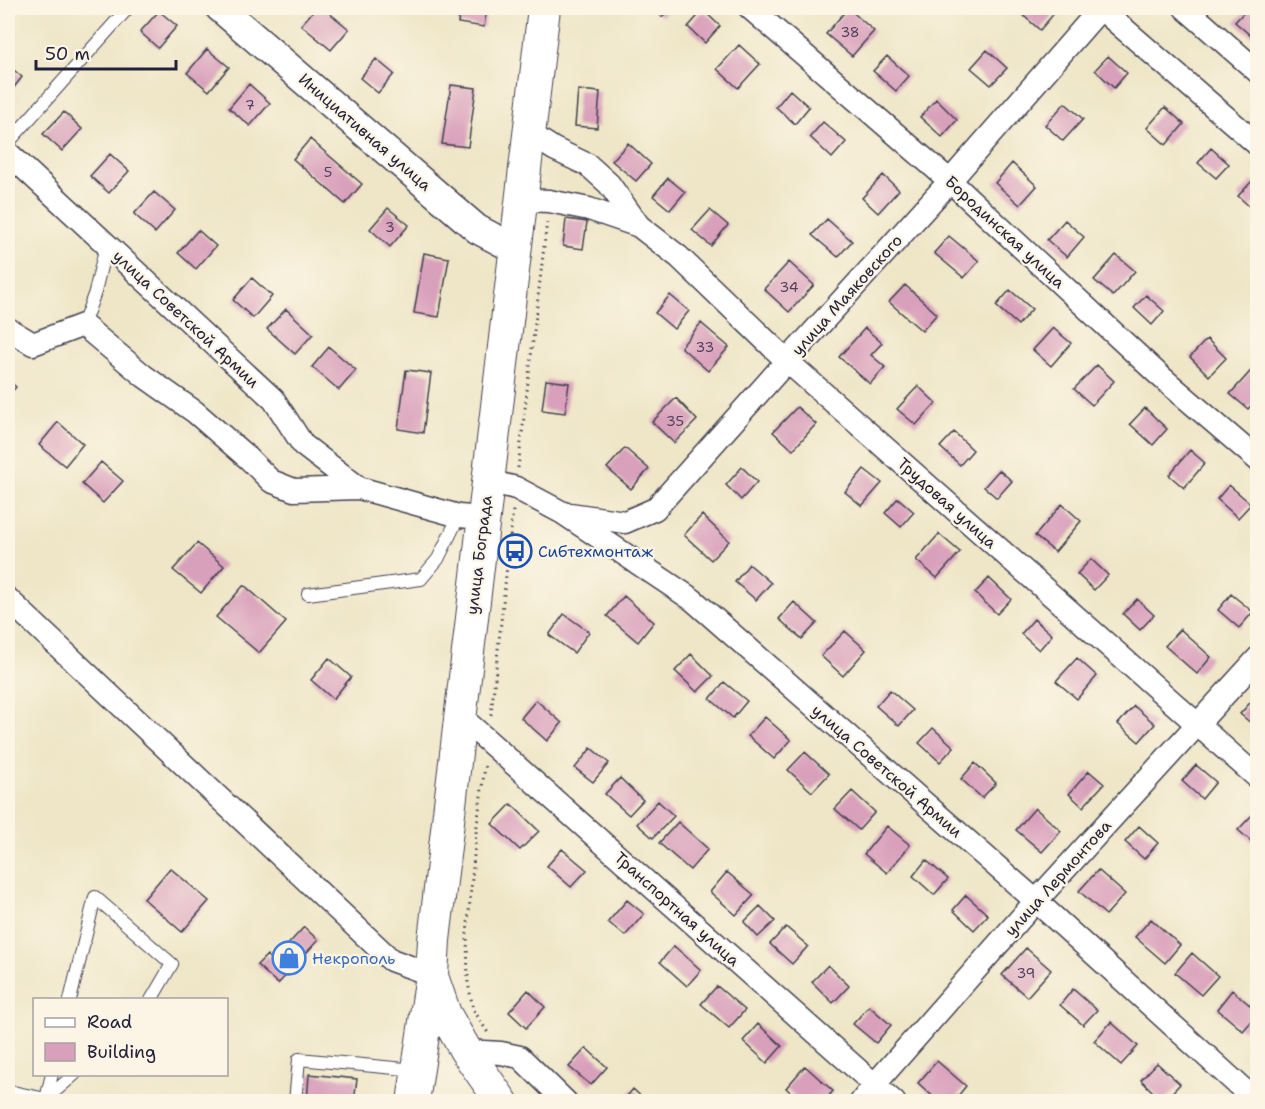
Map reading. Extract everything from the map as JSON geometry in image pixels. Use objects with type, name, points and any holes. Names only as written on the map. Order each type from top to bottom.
[{"type":"main road","name":"улица Бограда","points":[[413,1101],[432,975],[434,940],[461,717],[471,517],[502,484],[515,249],[536,200],[529,133],[544,8]]},
{"type":"main road","points":[[432,975],[445,1014],[466,1051],[502,1101]]},
{"type":"street","name":"Инициативная улица","points":[[220,8],[477,229],[515,249]]},
{"type":"street","name":"Бородинская улица","points":[[750,8],[950,181],[1159,375],[1257,460]]},
{"type":"street","name":"улица Маяковского","points":[[563,513],[625,522],[655,509],[950,181],[1100,8]]},
{"type":"street","points":[[1100,8],[1257,145]]},
{"type":"street","points":[[1185,8],[1257,72]]},
{"type":"street","name":"Трудовая улица","points":[[529,133],[554,149],[588,165],[609,184],[639,226],[679,257],[787,361],[1257,778]]},
{"type":"street","name":"улица Советской Армии","points":[[8,153],[274,400],[303,444],[359,488]]},
{"type":"street","name":"Трудовая улица","points":[[536,200],[589,209],[639,226]]},
{"type":"street","points":[[8,329],[33,344],[82,325]]},
{"type":"street","name":"улица Советской Армии","points":[[82,325],[144,376],[195,412],[271,481],[294,490],[359,488],[471,517]]},
{"type":"street","name":"улица Советской Армии","points":[[502,484],[563,513],[693,600],[1036,901],[1257,1101]]},
{"type":"street","points":[[8,599],[391,960],[432,975]]},
{"type":"street","name":"улица Лермонтова","points":[[868,1093],[1036,901],[1257,658]]},
{"type":"street","name":"Транспортная улица","points":[[461,717],[868,1093],[894,1101]]},
{"type":"street","points":[[466,1051],[501,1053],[520,1057],[566,1101]]},
{"type":"lane","points":[[8,144],[128,8]]},
{"type":"lane","points":[[82,325],[95,292],[106,245]]},
{"type":"lane","points":[[308,594],[421,579],[471,517]]},
{"type":"lane","points":[[70,998],[94,897],[172,964],[152,998]]},
{"type":"lane","points":[[294,1101],[299,1059],[418,1070]]},
{"type":"lane","points":[[46,1100],[52,1076]]},
{"type":"lane","points":[[46,1100],[73,1076]]},
{"type":"lane","points":[[8,1091],[46,1100]]},
{"type":"path","points":[[501,1053],[473,1008],[468,982],[466,934],[488,742],[502,484],[536,200]]},
{"type":"building","points":[[316,8],[323,8],[349,29],[331,50],[301,25]]},
{"type":"building","points":[[461,8],[487,8],[484,27],[458,23]]},
{"type":"building","points":[[652,8],[670,8],[662,17]]},
{"type":"building","points":[[848,8],[874,31],[852,56],[826,34]]},
{"type":"building","points":[[1022,8],[1054,8],[1057,10],[1040,30],[1018,11]]},
{"type":"building","points":[[1248,8],[1258,11],[1258,42],[1235,22]]},
{"type":"building","points":[[703,10],[720,26],[705,43],[688,27]]},
{"type":"building","points":[[159,11],[177,26],[158,48],[140,32]]},
{"type":"building","points":[[739,45],[760,64],[738,88],[717,69]]},
{"type":"building","points":[[207,49],[229,67],[209,91],[187,73]]},
{"type":"building","points":[[987,50],[1007,68],[991,85],[971,68]]},
{"type":"building","points":[[887,56],[909,76],[896,91],[873,71]]},
{"type":"building","points":[[1108,56],[1127,73],[1114,88],[1095,70]]},
{"type":"building","points":[[376,59],[394,74],[378,93],[360,78]]},
{"type":"building","points":[[8,65],[22,77],[8,95]]},
{"type":"building","points":[[249,84],[270,103],[250,126],[229,108]]},
{"type":"building","points":[[451,85],[476,88],[468,147],[442,144]]},
{"type":"building","points":[[578,90],[600,92],[597,128],[575,126]]},
{"type":"building","points":[[790,90],[809,107],[795,124],[776,107]]},
{"type":"building","points":[[936,99],[957,120],[942,137],[920,117]]},
{"type":"building","points":[[1065,103],[1083,119],[1063,141],[1045,125]]},
{"type":"building","points":[[1165,107],[1184,124],[1166,145],[1147,128]]},
{"type":"building","points":[[64,112],[82,129],[62,151],[43,134]]},
{"type":"building","points":[[823,122],[846,142],[832,158],[810,137]]},
{"type":"building","points":[[310,139],[362,184],[345,204],[293,159]]},
{"type":"building","points":[[628,143],[651,164],[636,181],[612,161]]},
{"type":"building","points":[[1211,148],[1229,164],[1216,178],[1198,163]]},
{"type":"building","points":[[110,154],[129,171],[109,193],[90,176]]},
{"type":"building","points":[[1012,163],[1037,186],[1020,205],[995,183]]},
{"type":"building","points":[[883,175],[899,190],[878,213],[862,198]]},
{"type":"building","points":[[668,178],[685,192],[670,210],[653,196]]},
{"type":"building","points":[[1252,181],[1258,186],[1258,200],[1251,208],[1238,196]]},
{"type":"building","points":[[154,192],[175,210],[155,233],[134,214]]},
{"type":"building","points":[[388,208],[409,225],[390,247],[370,229]]},
{"type":"building","points":[[710,210],[728,225],[711,246],[692,230]]},
{"type":"building","points":[[566,219],[587,222],[583,249],[563,246]]},
{"type":"building","points":[[827,219],[852,241],[838,257],[812,235]]},
{"type":"building","points":[[1065,220],[1084,237],[1067,257],[1047,240]]},
{"type":"building","points":[[198,230],[216,246],[196,269],[178,253]]},
{"type":"building","points":[[949,236],[979,261],[964,278],[934,253]]},
{"type":"building","points":[[424,253],[449,258],[439,317],[414,313]]},
{"type":"building","points":[[1116,255],[1135,271],[1113,296],[1094,280]]},
{"type":"building","points":[[789,262],[814,285],[789,312],[764,289]]},
{"type":"building","points":[[252,278],[272,296],[253,318],[233,300]]},
{"type":"building","points":[[905,285],[937,314],[922,331],[889,302]]},
{"type":"building","points":[[1010,290],[1032,309],[1018,325],[996,306]]},
{"type":"building","points":[[670,295],[689,311],[674,329],[655,313]]},
{"type":"building","points":[[1146,295],[1164,311],[1152,325],[1134,308]]},
{"type":"building","points":[[286,309],[313,334],[295,354],[267,329]]},
{"type":"building","points":[[701,323],[729,347],[708,371],[681,347]]},
{"type":"building","points":[[865,328],[882,343],[871,355],[885,367],[870,384],[839,357]]},
{"type":"building","points":[[1053,328],[1071,343],[1051,366],[1033,350]]},
{"type":"building","points":[[1207,339],[1226,358],[1209,376],[1190,357]]},
{"type":"building","points":[[329,347],[356,370],[339,390],[312,367]]},
{"type":"building","points":[[1258,363],[1258,398],[1248,409],[1230,394]]},
{"type":"building","points":[[1097,365],[1114,381],[1092,405],[1074,389]]},
{"type":"building","points":[[406,370],[431,373],[423,433],[398,429]]},
{"type":"building","points":[[8,380],[16,387],[8,396]]},
{"type":"building","points":[[546,380],[569,383],[565,413],[542,410]]},
{"type":"building","points":[[918,386],[936,403],[916,425],[897,409]]},
{"type":"building","points":[[676,398],[697,420],[674,443],[652,422]]},
{"type":"building","points":[[797,407],[816,424],[793,450],[773,432]]},
{"type":"building","points":[[1145,408],[1167,429],[1153,445],[1130,424]]},
{"type":"building","points":[[58,422],[83,444],[65,466],[39,445]]},
{"type":"building","points":[[954,432],[973,450],[960,465],[940,447]]},
{"type":"building","points":[[625,448],[649,469],[631,489],[607,468]]},
{"type":"building","points":[[1190,450],[1205,463],[1184,488],[1169,475]]},
{"type":"building","points":[[101,462],[123,481],[103,503],[82,484]]},
{"type":"building","points":[[742,467],[757,482],[741,500],[726,485]]},
{"type":"building","points":[[864,469],[882,483],[862,506],[845,492]]},
{"type":"building","points":[[999,470],[1012,481],[997,498],[984,487]]},
{"type":"building","points":[[1229,485],[1251,504],[1238,518],[1217,499]]},
{"type":"building","points":[[898,498],[914,512],[901,527],[885,513]]},
{"type":"building","points":[[1062,504],[1081,521],[1055,552],[1035,536]]},
{"type":"building","points":[[702,515],[729,541],[711,560],[684,535]]},
{"type":"building","points":[[939,534],[960,552],[937,578],[916,560]]},
{"type":"building","points":[[197,543],[224,566],[201,593],[173,570]]},
{"type":"building","points":[[1091,559],[1108,575],[1094,590],[1077,574]]},
{"type":"building","points":[[749,564],[771,583],[756,600],[735,582]]},
{"type":"building","points":[[989,578],[1011,599],[997,614],[975,593]]},
{"type":"building","points":[[244,585],[286,622],[259,653],[216,617]]},
{"type":"building","points":[[1231,594],[1253,612],[1239,628],[1218,610]]},
{"type":"building","points":[[624,596],[654,622],[638,642],[607,616]]},
{"type":"building","points":[[1137,599],[1154,615],[1140,630],[1123,614]]},
{"type":"building","points":[[794,602],[817,623],[802,639],[779,619]]},
{"type":"building","points":[[564,614],[589,632],[574,653],[549,635]]},
{"type":"building","points":[[1034,619],[1052,635],[1039,650],[1021,634]]},
{"type":"building","points":[[1180,629],[1211,657],[1197,674],[1165,646]]},
{"type":"building","points":[[845,631],[866,650],[843,676],[821,656]]},
{"type":"building","points":[[691,654],[713,676],[697,692],[675,671]]},
{"type":"building","points":[[329,658],[351,677],[333,699],[311,680]]},
{"type":"building","points":[[1077,658],[1097,676],[1077,699],[1056,681]]},
{"type":"building","points":[[724,682],[747,701],[733,718],[710,699]]},
{"type":"building","points":[[890,690],[913,710],[899,726],[876,706]]},
{"type":"building","points":[[1258,694],[1258,729],[1240,714]]},
{"type":"building","points":[[536,700],[562,723],[547,741],[521,718]]},
{"type":"building","points":[[1134,706],[1155,724],[1139,742],[1118,724]]},
{"type":"building","points":[[765,717],[791,740],[774,759],[748,736]]},
{"type":"building","points":[[933,728],[954,747],[940,762],[919,743]]},
{"type":"building","points":[[591,748],[609,763],[593,782],[575,768]]},
{"type":"building","points":[[805,752],[829,774],[812,792],[788,770]]},
{"type":"building","points":[[975,763],[996,783],[982,798],[961,779]]},
{"type":"building","points":[[1196,765],[1216,782],[1202,799],[1182,781]]},
{"type":"building","points":[[1089,771],[1104,784],[1083,807],[1069,794]]},
{"type":"building","points":[[620,778],[643,800],[629,815],[605,794]]},
{"type":"building","points":[[852,791],[875,812],[859,830],[835,809]]},
{"type":"building","points":[[658,801],[674,816],[653,838],[637,824]]},
{"type":"building","points":[[511,804],[539,831],[520,850],[492,824]]},
{"type":"building","points":[[1035,808],[1061,831],[1042,852],[1016,830]]},
{"type":"building","points":[[1253,814],[1258,818],[1258,847],[1238,830]]},
{"type":"building","points":[[678,822],[708,849],[690,870],[659,843]]},
{"type":"building","points":[[887,826],[910,845],[887,873],[864,854]]},
{"type":"building","points":[[1139,826],[1158,843],[1144,859],[1125,842]]},
{"type":"building","points":[[562,849],[587,870],[571,887],[547,866]]},
{"type":"building","points":[[926,860],[948,879],[934,895],[913,876]]},
{"type":"building","points":[[170,868],[209,901],[182,932],[144,899]]},
{"type":"building","points":[[1098,870],[1125,894],[1106,915],[1079,891]]},
{"type":"building","points":[[727,872],[754,895],[736,915],[710,892]]},
{"type":"building","points":[[966,895],[988,915],[974,930],[953,910]]},
{"type":"building","points":[[627,900],[644,914],[625,936],[608,922]]},
{"type":"building","points":[[760,906],[775,921],[758,937],[744,922]]},
{"type":"building","points":[[1151,919],[1180,945],[1165,963],[1135,937]]},
{"type":"building","name":"Некрополь","points":[[304,927],[318,940],[278,984],[257,965],[267,955],[273,961]]},
{"type":"building","points":[[786,927],[808,946],[792,964],[770,944]]},
{"type":"building","points":[[674,946],[701,970],[687,986],[660,962]]},
{"type":"building","points":[[1026,948],[1051,970],[1027,997],[1002,975]]},
{"type":"building","points":[[1192,953],[1218,976],[1201,995],[1175,973]]},
{"type":"building","points":[[828,965],[849,986],[833,1003],[812,982]]},
{"type":"building","points":[[717,986],[745,1010],[729,1028],[701,1004]]},
{"type":"building","points":[[1073,989],[1097,1010],[1083,1025],[1060,1005]]},
{"type":"building","points":[[528,990],[545,1007],[526,1028],[509,1012]]},
{"type":"building","points":[[1232,990],[1258,1012],[1243,1031],[1217,1009]]},
{"type":"building","points":[[869,1006],[891,1025],[876,1043],[853,1024]]},
{"type":"building","points":[[1111,1022],[1138,1046],[1121,1065],[1094,1041]]},
{"type":"building","points":[[758,1024],[782,1046],[767,1063],[743,1041]]},
{"type":"building","points":[[586,1048],[607,1067],[591,1085],[569,1067]]},
{"type":"building","points":[[937,1061],[966,1086],[953,1102],[939,1102],[918,1083]]},
{"type":"building","points":[[1157,1063],[1180,1084],[1163,1102],[1141,1080]]},
{"type":"building","points":[[805,1066],[833,1091],[824,1102],[801,1102],[786,1088]]},
{"type":"building","points":[[309,1074],[357,1079],[354,1102],[307,1102]]},
{"type":"building","points":[[633,1089],[647,1102],[622,1102]]},
{"type":"place","name":"Сибтехмонтаж","points":[[515,551]]},
{"type":"place","name":"Некрополь","points":[[289,958]]}]
